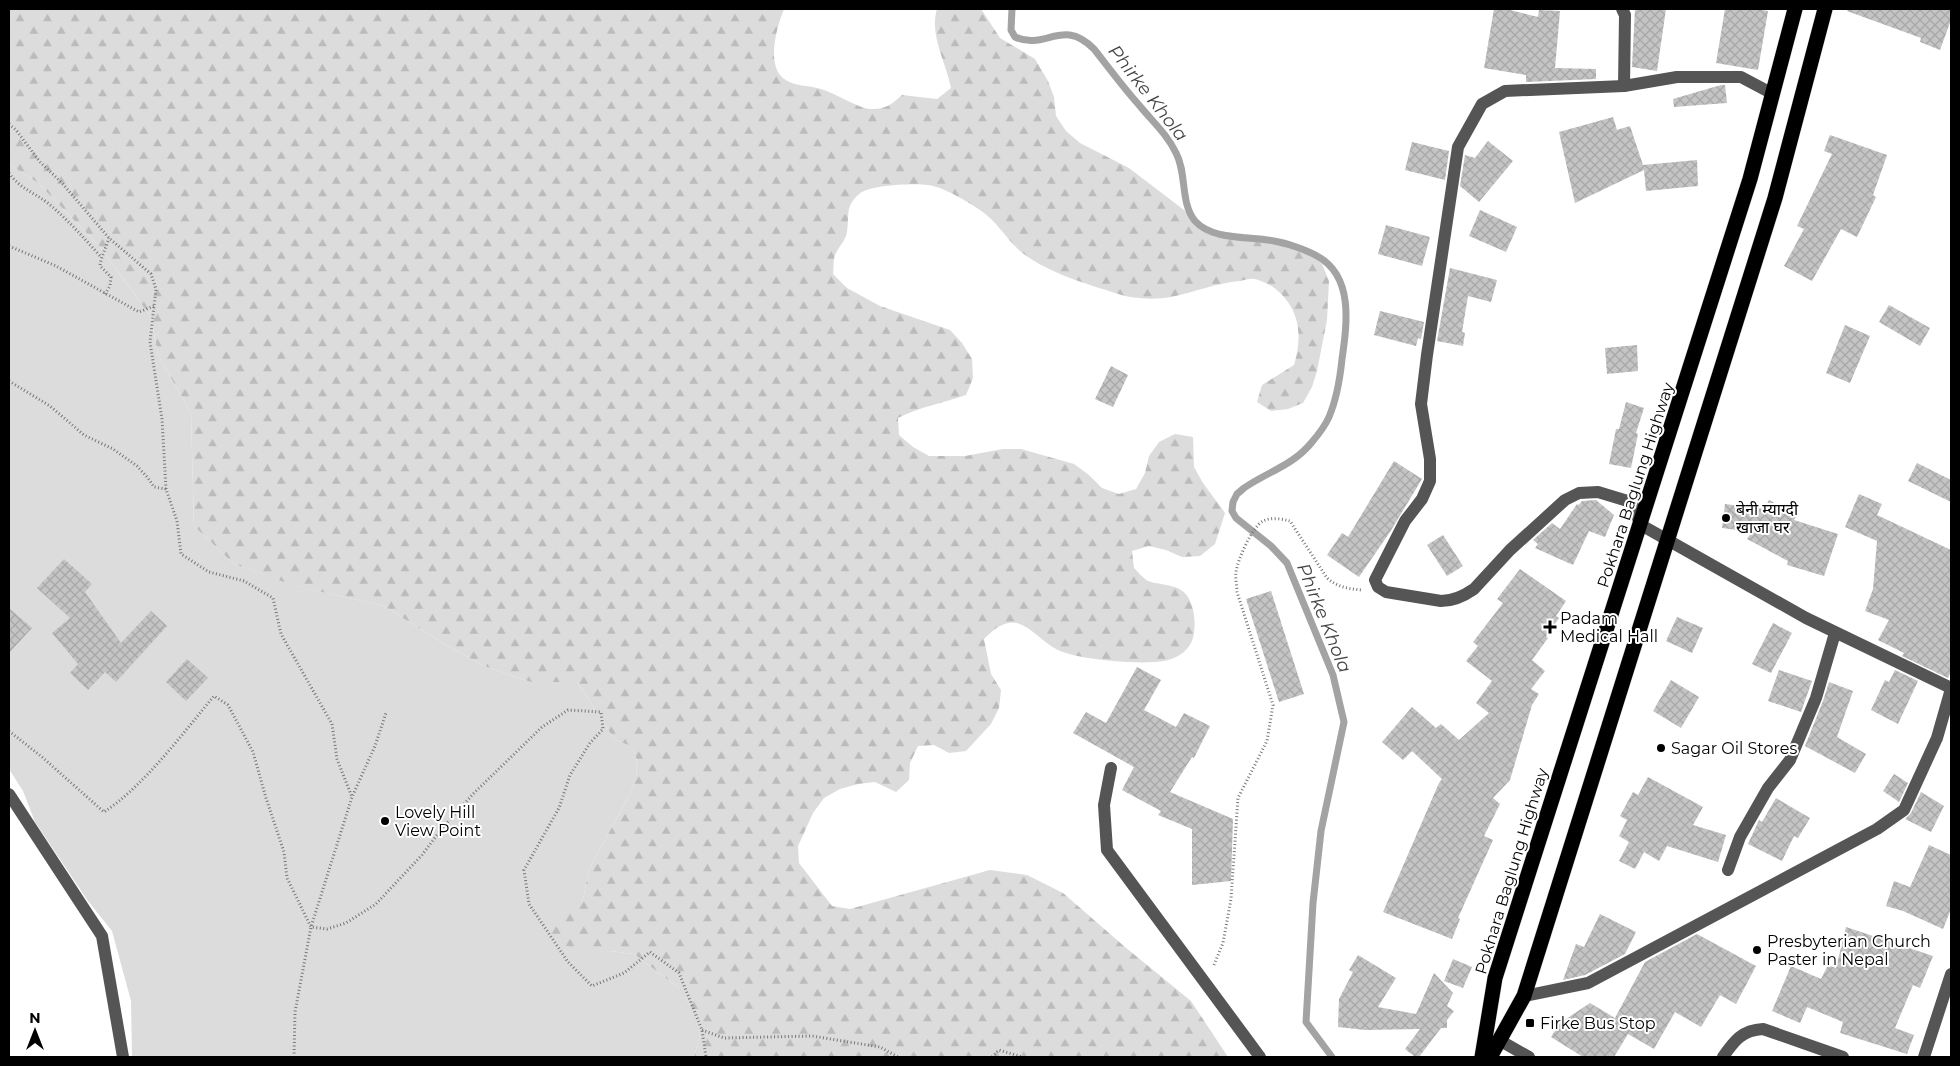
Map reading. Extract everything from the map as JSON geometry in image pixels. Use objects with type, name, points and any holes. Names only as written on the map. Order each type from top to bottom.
[{"type":"highway","name":"Pokhara Baglung Highway","points":[[1482,1057],[1495,978],[1750,179],[1795,9]]},
{"type":"highway","points":[[1490,1057],[1524,996],[1775,198],[1825,9]]},
{"type":"street","points":[[1622,9],[1625,15],[1624,86]]},
{"type":"street","points":[[1524,996],[1588,983],[1876,830],[1904,810],[1937,738],[1951,688],[1835,633],[1641,525],[1631,502],[1598,492],[1579,493],[1565,500],[1510,550],[1474,589],[1450,601],[1386,592],[1378,587],[1374,580],[1405,520],[1422,499],[1430,481],[1430,459],[1421,404],[1437,278],[1458,147],[1482,104],[1505,91],[1624,86],[1677,77],[1741,77],[1773,94]]},
{"type":"street","points":[[1728,870],[1740,837],[1768,788],[1790,760],[1816,698],[1835,633]]},
{"type":"street","points":[[1111,768],[1104,805],[1107,850],[1260,1057]]},
{"type":"street","points":[[9,794],[102,936],[123,1057]]},
{"type":"street","points":[[1924,1057],[1951,974]]},
{"type":"street","points":[[1723,1057],[1741,1035],[1751,1029],[1763,1029],[1843,1057]]},
{"type":"street","points":[[1499,1040],[1530,1057]]},
{"type":"path","points":[[9,124],[16,130],[40,162],[62,183],[109,238],[151,274],[156,289],[150,342],[162,419],[166,490],[177,521],[181,554],[209,572],[244,581],[273,598],[281,634],[332,724],[337,759],[352,797]]},
{"type":"path","points":[[9,173],[16,183],[47,202],[74,226],[101,257]]},
{"type":"path","points":[[105,294],[110,286],[111,277],[100,266],[101,257],[109,238]]},
{"type":"path","points":[[9,246],[56,266],[139,312],[154,306]]},
{"type":"path","points":[[9,381],[50,406],[84,435],[113,449],[137,466],[154,486],[166,490]]},
{"type":"path","points":[[1206,984],[1223,943],[1231,899],[1238,798],[1267,742],[1273,705],[1237,592],[1236,572],[1242,553],[1257,527],[1264,520],[1290,521],[1327,578],[1334,584],[1359,590],[1378,587]]},
{"type":"path","points":[[9,731],[42,757],[104,812],[123,800],[214,696],[228,705],[253,752],[284,852],[287,878],[311,927]]},
{"type":"path","points":[[311,927],[327,929],[346,923],[376,904],[422,855],[443,827],[474,793],[542,727],[568,710],[602,712],[603,729],[590,743],[570,775],[559,808],[524,870],[529,904],[568,962],[592,986],[624,973],[650,952],[679,973],[702,1030],[706,1057]]},
{"type":"path","points":[[294,1057],[296,1012],[311,927],[352,797],[375,746],[386,713]]},
{"type":"path","points":[[702,1030],[724,1038],[812,1036],[880,1047],[898,1057]]},
{"type":"path","points":[[992,1057],[999,1050],[1022,1057]]},
{"type":"green space","points":[[9,9],[784,9],[774,45],[775,64],[783,78],[795,84],[830,92],[865,108],[876,109],[888,106],[902,95],[937,99],[951,88],[935,29],[937,9],[981,9],[1000,38],[1035,59],[1048,81],[1054,97],[1056,116],[1066,131],[1080,143],[1129,168],[1201,223],[1218,231],[1292,243],[1309,251],[1322,264],[1329,281],[1327,320],[1317,371],[1312,387],[1303,403],[1288,409],[1271,411],[1257,402],[1262,385],[1294,365],[1297,354],[1298,332],[1297,322],[1289,303],[1273,287],[1259,280],[1252,279],[1222,284],[1164,298],[1128,297],[1072,279],[1041,265],[1023,254],[994,222],[980,210],[945,190],[918,184],[876,188],[859,194],[849,208],[846,236],[834,259],[833,274],[847,288],[880,306],[950,330],[962,343],[972,359],[973,378],[966,395],[898,418],[899,435],[913,447],[929,456],[965,456],[1003,449],[1021,449],[1074,464],[1102,488],[1119,494],[1136,489],[1145,473],[1149,456],[1159,442],[1175,434],[1193,437],[1194,467],[1225,513],[1215,544],[1200,556],[1182,557],[1166,550],[1149,546],[1132,551],[1134,568],[1144,578],[1148,581],[1177,588],[1186,594],[1189,600],[1195,622],[1191,643],[1183,653],[1168,660],[1154,662],[1095,659],[1068,654],[1058,650],[1023,625],[1012,622],[999,626],[984,639],[991,674],[1001,690],[999,708],[991,724],[966,751],[949,753],[934,745],[918,746],[910,763],[909,780],[896,792],[875,782],[840,789],[824,798],[813,813],[798,846],[799,863],[832,906],[850,909],[990,870],[1027,875],[1063,893],[1191,1001],[1228,1057],[694,1057],[700,1034],[696,1015],[680,989],[634,954],[609,951],[581,951],[534,934],[582,904],[589,869],[630,794],[636,778],[637,761],[632,746],[615,740],[577,682],[531,682],[484,666],[446,645],[384,606],[295,586],[234,564],[194,526],[191,413],[158,355],[151,317],[100,247],[38,183],[9,164]]},
{"type":"green space","points":[[9,164],[38,183],[100,247],[151,317],[158,355],[191,413],[194,526],[234,564],[296,586],[384,606],[446,645],[484,666],[531,682],[577,682],[615,740],[632,745],[637,761],[636,778],[630,794],[589,869],[582,904],[609,951],[634,954],[680,989],[696,1015],[700,1034],[694,1057],[132,1057],[131,1001],[112,931],[88,901],[35,822],[23,791],[9,769]]},
{"type":"building","points":[[1494,9],[1506,9],[1538,17],[1539,10],[1560,11],[1555,68],[1596,69],[1596,79],[1526,82],[1526,75],[1484,68]]},
{"type":"building","points":[[1635,9],[1666,9],[1657,71],[1632,67]]},
{"type":"building","points":[[1725,9],[1768,11],[1758,70],[1716,63]]},
{"type":"building","points":[[1848,9],[1951,9],[1951,20],[1940,50],[1920,42],[1921,38],[1847,11]]},
{"type":"building","points":[[1725,85],[1727,103],[1674,107],[1673,99]]},
{"type":"building","points":[[1613,117],[1617,130],[1630,126],[1643,165],[1697,160],[1698,186],[1646,191],[1644,170],[1575,203],[1559,132]]},
{"type":"building","points":[[1830,135],[1887,155],[1873,195],[1876,197],[1857,237],[1841,229],[1812,281],[1784,266],[1804,229],[1797,226],[1832,154],[1824,151]]},
{"type":"building","points":[[1488,141],[1513,161],[1479,202],[1460,186],[1465,155],[1475,158]]},
{"type":"building","points":[[1412,142],[1449,151],[1445,180],[1405,170]]},
{"type":"building","points":[[1480,210],[1517,227],[1506,252],[1469,236]]},
{"type":"building","points":[[1386,225],[1430,237],[1422,266],[1378,254]]},
{"type":"building","points":[[1450,268],[1497,280],[1491,302],[1468,296],[1462,332],[1465,333],[1463,346],[1437,341]]},
{"type":"building","points":[[1889,305],[1930,328],[1920,346],[1879,322]]},
{"type":"building","points":[[1380,311],[1424,322],[1421,339],[1418,338],[1416,346],[1374,335]]},
{"type":"building","points":[[1845,325],[1870,336],[1850,383],[1826,373]]},
{"type":"building","points":[[1637,345],[1638,371],[1607,374],[1605,348]]},
{"type":"building","points":[[1111,366],[1128,375],[1113,407],[1095,399]]},
{"type":"building","points":[[1626,402],[1644,408],[1636,433],[1638,434],[1631,468],[1609,464],[1616,429],[1619,429]]},
{"type":"building","points":[[1394,461],[1422,479],[1390,532],[1359,577],[1327,555],[1342,533],[1348,537]]},
{"type":"building","points":[[1917,463],[1951,480],[1951,502],[1908,481]]},
{"type":"building","points":[[1859,494],[1882,504],[1877,515],[1951,550],[1951,672],[1948,678],[1902,656],[1904,653],[1878,640],[1889,620],[1865,611],[1873,589],[1877,541],[1845,527]]},
{"type":"building","points":[[1596,500],[1614,515],[1605,537],[1589,531],[1573,565],[1535,548],[1538,544],[1533,540],[1552,523],[1560,529],[1577,504],[1579,505],[1582,501]]},
{"type":"building","points":[[1769,500],[1797,515],[1794,520],[1838,534],[1824,576],[1787,565],[1788,561],[1747,539],[1752,532],[1722,528],[1725,504],[1764,509]]},
{"type":"building","points":[[1443,535],[1463,566],[1447,576],[1427,545]]},
{"type":"building","points":[[64,559],[92,584],[85,592],[121,643],[151,611],[167,626],[116,682],[105,672],[88,690],[70,673],[78,664],[52,633],[70,618],[37,588]]},
{"type":"building","points":[[1520,569],[1566,601],[1556,616],[1559,618],[1546,637],[1548,638],[1532,660],[1545,671],[1531,689],[1539,694],[1532,705],[1510,780],[1493,798],[1500,804],[1484,836],[1493,840],[1458,918],[1460,919],[1452,939],[1383,912],[1442,779],[1412,751],[1403,760],[1382,742],[1412,707],[1436,728],[1441,724],[1459,740],[1489,713],[1476,703],[1492,681],[1466,661],[1478,646],[1473,642],[1503,603],[1497,599]]},
{"type":"building","points":[[1271,591],[1304,694],[1279,702],[1246,599]]},
{"type":"building","points":[[9,608],[32,628],[9,653]]},
{"type":"building","points":[[1677,617],[1703,628],[1692,653],[1666,641]]},
{"type":"building","points":[[1773,623],[1792,633],[1771,673],[1752,664]]},
{"type":"building","points":[[187,659],[208,678],[186,701],[166,682]]},
{"type":"building","points":[[1137,667],[1161,680],[1144,710],[1176,727],[1184,713],[1210,726],[1194,758],[1192,757],[1170,792],[1233,819],[1231,881],[1192,885],[1192,829],[1158,815],[1161,811],[1122,790],[1134,767],[1073,733],[1086,712],[1106,723]]},
{"type":"building","points":[[1779,670],[1812,681],[1801,712],[1768,701]]},
{"type":"building","points":[[1895,670],[1918,681],[1898,724],[1871,710],[1885,680],[1889,682]]},
{"type":"building","points":[[1671,680],[1699,697],[1681,728],[1653,711]]},
{"type":"building","points":[[1829,682],[1853,691],[1837,737],[1866,754],[1855,773],[1805,746]]},
{"type":"building","points":[[1894,774],[1908,783],[1899,802],[1883,791]]},
{"type":"building","points":[[1648,777],[1703,807],[1693,825],[1726,835],[1718,862],[1667,846],[1659,861],[1644,852],[1635,869],[1619,861],[1629,842],[1619,836],[1627,820],[1620,816],[1633,792],[1638,795]]},
{"type":"building","points":[[1921,792],[1944,806],[1931,832],[1905,819],[1911,813]]},
{"type":"building","points":[[1776,798],[1810,818],[1798,838],[1794,836],[1782,861],[1748,844],[1759,820],[1762,822]]},
{"type":"building","points":[[1929,845],[1951,855],[1951,909],[1943,929],[1903,911],[1886,906],[1894,881],[1910,887]]},
{"type":"building","points":[[1600,914],[1636,932],[1625,954],[1585,975],[1563,980],[1576,944],[1584,947]]},
{"type":"building","points":[[1846,927],[1933,956],[1920,988],[1913,985],[1895,1028],[1914,1035],[1907,1054],[1840,1033],[1843,1022],[1807,1007],[1800,1023],[1772,1011],[1791,966],[1821,979],[1828,965],[1836,968]]},
{"type":"building","points":[[1697,934],[1756,966],[1736,1004],[1720,995],[1701,1027],[1675,1012],[1654,1049],[1628,1034],[1614,1057],[1583,1057],[1551,1037],[1560,1023],[1590,1003],[1615,1018],[1645,962]]},
{"type":"building","points":[[1358,955],[1396,978],[1378,1007],[1416,1014],[1434,973],[1453,993],[1447,1006],[1454,1011],[1447,1020],[1447,1028],[1441,1028],[1419,1057],[1415,1057],[1405,1049],[1420,1029],[1365,1030],[1338,1027],[1339,999],[1353,972],[1349,970]]},
{"type":"building","points":[[1453,959],[1472,967],[1463,988],[1444,981]]},
{"type":"waterway","name":"Phirke Khola","points":[[1012,9],[1011,30],[1015,37],[1036,40],[1063,35],[1073,36],[1083,40],[1094,49],[1172,146],[1182,170],[1187,206],[1195,221],[1212,232],[1222,235],[1274,241],[1308,251],[1329,265],[1337,276],[1342,288],[1346,316],[1344,345],[1338,388],[1327,420],[1314,439],[1297,457],[1253,482],[1237,494],[1233,502],[1232,511],[1236,518],[1271,546],[1287,563],[1333,675],[1344,722],[1321,831],[1313,903],[1306,1022],[1332,1057]]},
{"type":"place","name":"बेनी म्याग्दी खाजा घर","points":[[1726,518]]},
{"type":"place","name":"Padam Medical Hall","points":[[1550,627]]},
{"type":"place","name":"Sagar Oil Stores","points":[[1661,748]]},
{"type":"place","name":"Lovely Hill View Point","points":[[385,821]]},
{"type":"place","name":"Presbyterian Church Paster in Nepal","points":[[1757,950]]},
{"type":"place","name":"Firke Bus Stop","points":[[1530,1023]]}]
